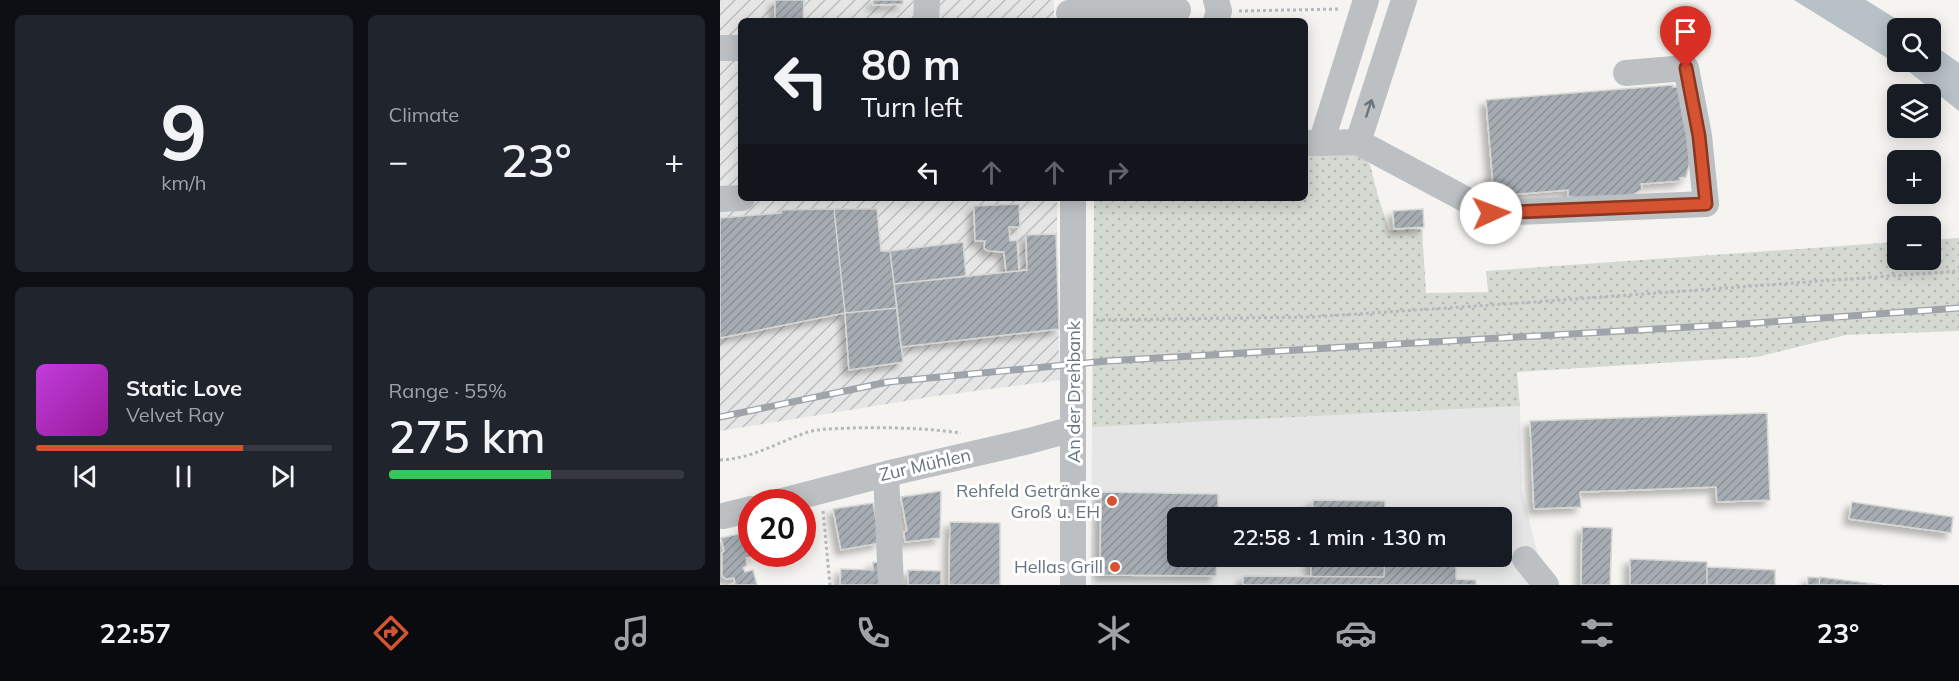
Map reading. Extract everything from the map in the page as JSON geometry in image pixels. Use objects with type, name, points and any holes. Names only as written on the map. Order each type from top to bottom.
[{"type":"street","points":[[926,18],[927,0]]},
{"type":"street","points":[[1358,142],[1404,0]]},
{"type":"street","points":[[1365,4],[1313,143],[1358,142],[1491,213],[1706,204],[1699,136],[1686,68],[1626,73]]},
{"type":"street","points":[[1069,11],[1180,10]]},
{"type":"street","points":[[720,48],[738,48]]},
{"type":"street","points":[[720,199],[738,198]]},
{"type":"street","name":"An der Drehbank","points":[[1073,201],[1073,585]]},
{"type":"street","name":"Zur Mühlen","points":[[816,493],[1073,429]]},
{"type":"street","points":[[886,474],[891,585]]},
{"type":"street","points":[[723,516],[738,512]]},
{"type":"street","points":[[1525,559],[1546,585]]},
{"type":"path","points":[[1217,11],[1365,4]]},
{"type":"path","points":[[1073,320],[1322,316],[1959,271]]},
{"type":"path","points":[[720,460],[732,460],[754,454],[822,429],[909,428]]},
{"type":"path","points":[[821,492],[830,585]]},
{"type":"shaded area","points":[[720,0],[1054,0],[1054,18],[738,18],[738,201],[1057,201],[1060,380],[936,396],[720,431]]},
{"type":"shaded area","points":[[1794,0],[1866,0],[1895,18],[1887,18],[1887,58]]},
{"type":"shaded area","points":[[1941,50],[1959,63],[1959,111],[1941,97],[1941,84],[1925,84],[1909,72],[1941,72]]},
{"type":"shaded area","points":[[1353,153],[1362,156],[1370,165],[1389,230],[1422,229],[1426,293],[1488,292],[1486,271],[1887,243],[1887,270],[1941,270],[1941,239],[1959,238],[1959,331],[1846,335],[1757,357],[1517,372],[1520,406],[1092,427],[1094,201],[1308,201],[1308,154]]},
{"type":"shaded area","points":[[1520,406],[1522,490],[1545,585],[1091,585],[1092,427]]},
{"type":"building","points":[[775,0],[804,0],[803,18],[775,18]]},
{"type":"building","points":[[873,0],[903,0],[903,4],[873,5]]},
{"type":"building","points":[[1673,85],[1673,87],[1679,87],[1691,158],[1686,177],[1680,178],[1680,181],[1641,184],[1642,190],[1628,197],[1581,200],[1568,196],[1568,190],[1494,196],[1486,100]]},
{"type":"building","points":[[1019,204],[1020,227],[1009,227],[1010,241],[1017,240],[1019,271],[1006,272],[1004,252],[988,251],[984,248],[985,241],[975,241],[974,206]]},
{"type":"building","points":[[834,209],[877,209],[881,251],[890,251],[897,308],[845,313]]},
{"type":"building","points":[[834,209],[845,313],[720,338],[720,218],[781,213],[781,210]]},
{"type":"building","points":[[1423,209],[1424,227],[1394,229],[1393,211]]},
{"type":"building","points":[[1056,234],[1059,329],[901,347],[894,284],[1027,270],[1026,235]]},
{"type":"building","points":[[963,242],[966,276],[894,284],[890,251]]},
{"type":"building","points":[[897,308],[903,362],[849,370],[845,313]]},
{"type":"building","points":[[1767,413],[1770,500],[1717,502],[1716,487],[1580,492],[1581,507],[1534,509],[1530,421]]},
{"type":"building","points":[[941,491],[940,538],[905,542],[904,532],[907,531],[901,497]]},
{"type":"building","points":[[1101,492],[1218,494],[1218,507],[1167,507],[1167,567],[1216,567],[1216,576],[1100,575]]},
{"type":"building","points":[[1313,500],[1385,501],[1385,507],[1313,507]]},
{"type":"building","points":[[1852,502],[1953,517],[1951,533],[1849,519]]},
{"type":"building","points":[[873,503],[880,543],[841,550],[833,509]]},
{"type":"building","points":[[950,522],[1000,523],[1000,585],[949,585]]},
{"type":"building","points":[[1582,527],[1612,528],[1610,585],[1581,585]]},
{"type":"building","points":[[738,534],[738,567],[744,567],[745,572],[753,570],[757,585],[729,585],[735,583],[734,578],[726,579],[722,576],[722,553],[724,551],[721,538]]},
{"type":"building","points":[[1630,559],[1707,562],[1707,585],[1630,585]]},
{"type":"building","points":[[873,562],[881,563],[881,585],[840,585],[841,569],[873,570]]},
{"type":"building","points":[[1311,567],[1384,567],[1384,577],[1311,577]]},
{"type":"building","points":[[1385,567],[1456,567],[1456,579],[1476,580],[1476,585],[1243,585],[1243,576],[1384,577]]},
{"type":"building","points":[[1707,567],[1775,570],[1775,585],[1707,585]]},
{"type":"building","points":[[908,570],[941,571],[941,585],[908,585]]},
{"type":"building","points":[[1808,577],[1820,578],[1819,585],[1807,585]]},
{"type":"building","points":[[1820,577],[1882,585],[1819,585]]},
{"type":"railway","points":[[720,417],[888,382],[1107,361],[1741,324],[1959,308]]},
{"type":"place","name":"Rehfeld Getränke Groß u. EH","points":[[1112,501]]},
{"type":"place","name":"Hellas Grill","points":[[1115,567]]},
{"type":"route","points":[[1491,213],[1706,204],[1699,136],[1686,68]]}]
